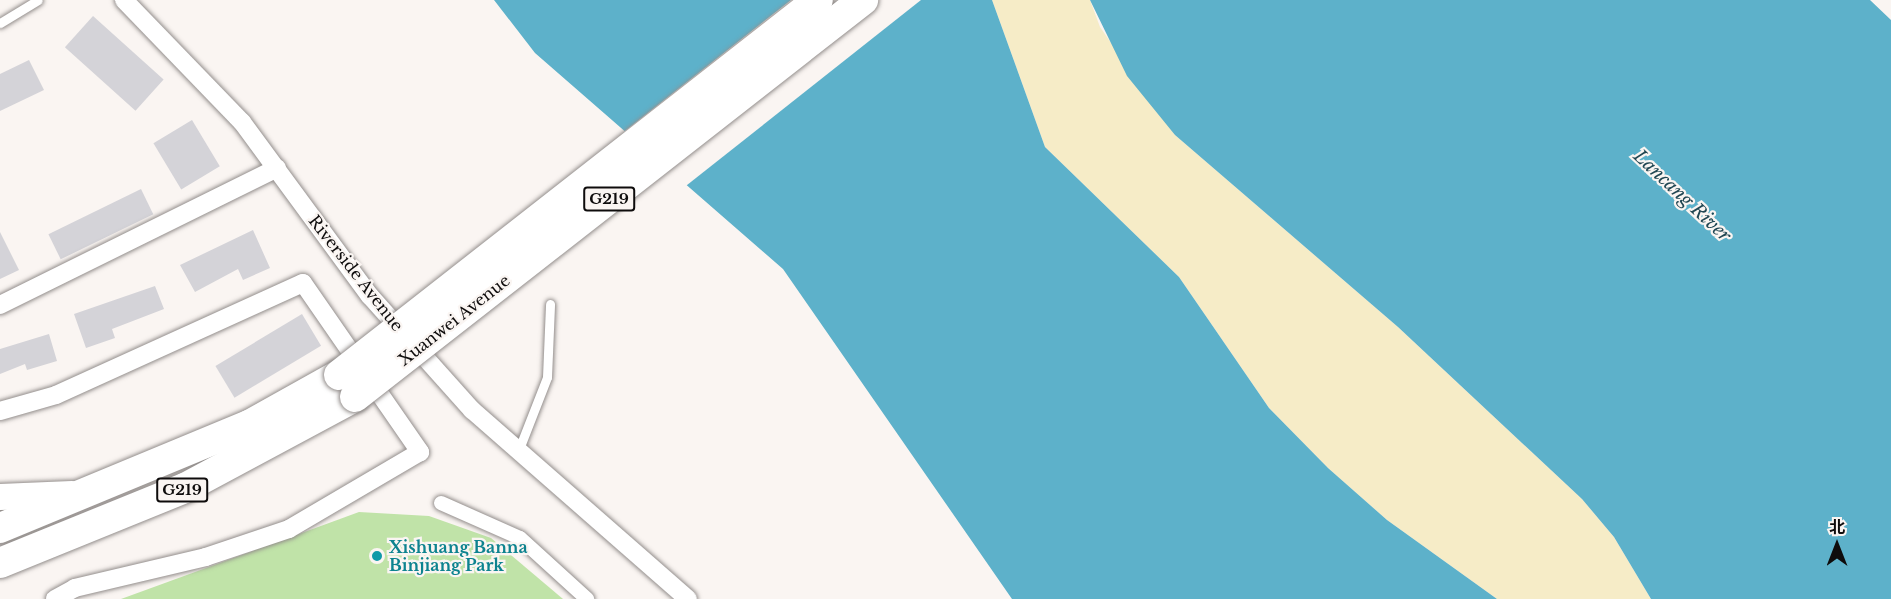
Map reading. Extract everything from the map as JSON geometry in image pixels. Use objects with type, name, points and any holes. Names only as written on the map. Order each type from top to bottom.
[{"type":"highway","name":"Xuanwei Avenue","points":[[0,528],[93,492],[347,386],[819,0]]},
{"type":"highway","name":"Xuanwei Avenue","points":[[0,563],[185,488],[347,386],[863,0]]},
{"type":"main road","name":"Xuanwei Avenue","points":[[0,497],[93,492]]},
{"type":"street","name":"Riverside Avenue","points":[[124,0],[242,122],[370,296],[472,410],[688,599]]},
{"type":"street","points":[[0,305],[277,168]]},
{"type":"street","points":[[0,411],[56,395],[303,283],[420,452],[289,529],[206,557],[75,588],[55,599]]},
{"type":"street","points":[[441,503],[520,538],[588,599]]},
{"type":"lane","points":[[0,23],[38,0]]},
{"type":"lane","points":[[519,449],[548,377],[550,304]]},
{"type":"green space","name":"Xishuang Banna Binjiang Park","points":[[359,512],[429,516],[491,538],[563,599],[121,599]]},
{"type":"sand","points":[[992,0],[1090,0],[1100,27],[1175,135],[1398,327],[1582,499],[1614,537],[1651,599],[1497,599],[1387,520],[1328,468],[1269,408],[1179,277],[1045,147]]},
{"type":"water","points":[[494,0],[992,0],[1045,147],[1179,277],[1269,408],[1328,468],[1387,520],[1497,599],[1012,599],[783,269],[535,53]]},
{"type":"water","name":"Lancang River","points":[[1090,0],[1870,0],[1891,20],[1891,599],[1651,599],[1614,537],[1582,499],[1398,327],[1175,135],[1127,76]]},
{"type":"pier","points":[[791,0],[921,0],[682,189],[621,134]]},
{"type":"building","points":[[93,16],[164,80],[135,111],[65,47]]},
{"type":"building","points":[[29,60],[44,90],[0,111],[0,74]]},
{"type":"building","points":[[192,120],[220,166],[181,189],[153,143]]},
{"type":"building","points":[[141,189],[153,214],[61,259],[48,234]]},
{"type":"building","points":[[253,230],[270,268],[243,280],[238,269],[195,292],[180,265]]},
{"type":"building","points":[[0,232],[19,270],[0,279]]},
{"type":"building","points":[[155,286],[164,309],[112,329],[115,338],[86,348],[74,314]]},
{"type":"building","points":[[302,314],[321,346],[234,398],[215,366]]},
{"type":"building","points":[[49,334],[57,361],[27,370],[25,364],[0,374],[0,349]]},
{"type":"place","name":"Xishuang Banna Binjiang Park","points":[[377,556]]}]
